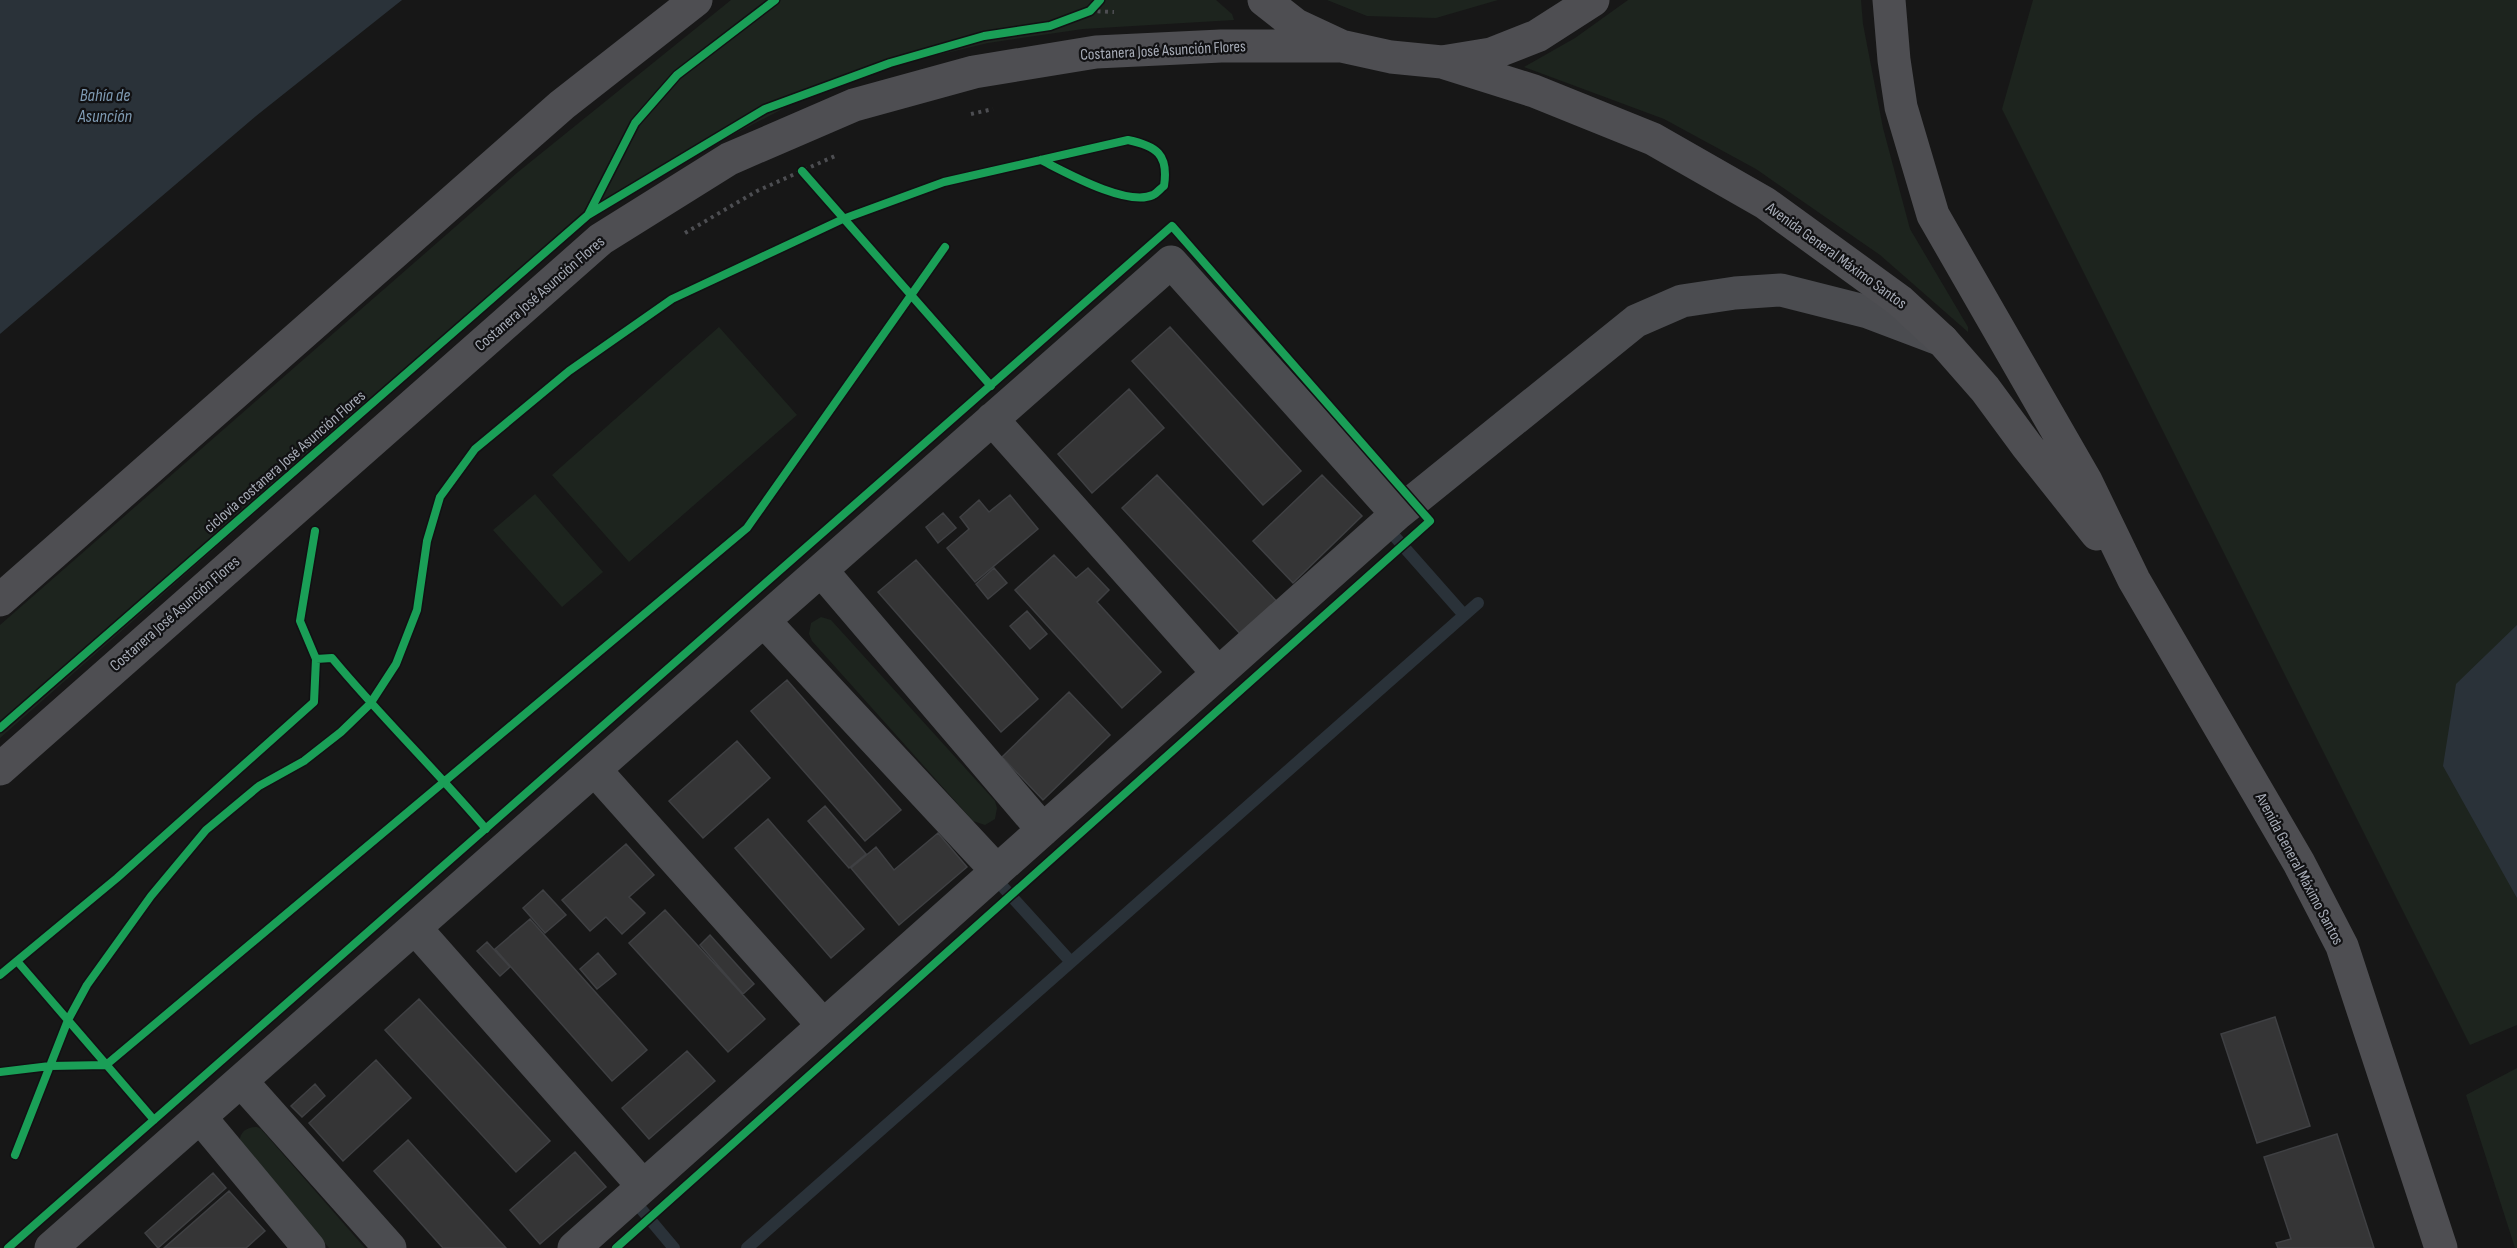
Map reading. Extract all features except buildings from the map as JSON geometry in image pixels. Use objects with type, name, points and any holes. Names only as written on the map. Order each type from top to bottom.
[{"type":"highway","points":[[0,600],[562,105],[696,0]]},
{"type":"highway","points":[[1264,0],[1296,25],[1341,46],[1391,57],[1442,62],[1491,54],[1537,36],[1593,0]]},
{"type":"highway","name":"Avenida General Máximo Santos","points":[[1889,0],[1901,107],[1933,215],[2086,482],[2134,580],[2299,863],[2342,946],[2441,1248]]},
{"type":"highway","name":"Costanera José Asunción Flores","points":[[0,769],[600,239],[729,159],[854,105],[974,72],[1096,52],[1212,46],[1341,46]]},
{"type":"highway","name":"Avenida General Máximo Santos","points":[[1442,62],[1534,91],[1653,139],[1765,203],[1900,302],[1942,340],[1985,389],[2027,446],[2134,580]]},
{"type":"street","points":[[51,1248],[1171,262],[1397,514]]},
{"type":"street","points":[[574,1248],[1397,514],[1636,321],[1682,301],[1735,292],[1781,290],[1868,312],[1942,340]]},
{"type":"street","points":[[992,419],[1218,674]]},
{"type":"street","points":[[821,570],[1042,830]]},
{"type":"street","points":[[764,621],[997,871]]},
{"type":"street","points":[[595,770],[823,1025]]},
{"type":"street","points":[[415,928],[643,1186]]},
{"type":"street","points":[[241,1081],[390,1248]]},
{"type":"street","points":[[200,1117],[309,1248]]},
{"type":"path","points":[[1080,14],[1090,11],[1100,0]]},
{"type":"path","points":[[802,171],[808,179]]},
{"type":"shaded area","points":[[731,0],[1216,0],[1232,14],[1234,20],[1083,29],[988,43],[896,65],[790,105],[683,161],[577,229],[0,738],[0,625],[518,172]]},
{"type":"shaded area","points":[[1327,0],[1498,0],[1436,18],[1367,16]]},
{"type":"shaded area","points":[[1628,0],[1861,0],[1863,24],[1883,128],[1910,229],[1968,327],[1968,332],[1880,255],[1756,169],[1664,119],[1524,67],[1575,38]]},
{"type":"shaded area","points":[[2033,0],[2517,0],[2517,1025],[2470,1045],[2002,109]]},
{"type":"shaded area","points":[[719,327],[797,415],[629,562],[552,475]]},
{"type":"shaded area","points":[[535,494],[603,572],[562,607],[493,530]]},
{"type":"shaded area","points":[[821,617],[831,620],[995,801],[997,808],[995,819],[985,825],[973,821],[812,641],[809,634],[811,623]]},
{"type":"shaded area","points":[[2517,1068],[2517,1248],[2515,1248],[2466,1095]]},
{"type":"shaded area","points":[[257,1127],[365,1248],[329,1248],[241,1148],[242,1133]]},
{"type":"water","name":"Bahía de Asunción","points":[[0,0],[402,0],[256,116],[0,334]]},
{"type":"water","points":[[2517,625],[2517,898],[2443,766],[2456,684]]},
{"type":"waterway","points":[[1396,538],[1464,615]]},
{"type":"waterway","points":[[747,1248],[1478,603]]},
{"type":"waterway","points":[[1003,887],[1071,962]]},
{"type":"waterway","points":[[642,1210],[674,1248]]},
{"type":"cycle path","points":[[588,215],[635,123],[677,75],[775,0]]},
{"type":"cycle path","name":"ciclovia costanera José Asunción Flores","points":[[0,728],[588,215],[765,109],[890,63],[984,36],[1050,26],[1090,11],[1100,0]]},
{"type":"cycle path","points":[[15,1155],[68,1020],[87,985],[151,896],[206,830],[259,786],[304,761],[341,732],[370,704],[396,664],[417,610],[427,541],[440,497],[475,449],[569,371],[672,299],[843,219],[944,182],[1128,140],[1146,145],[1158,153],[1164,166],[1164,186],[1153,195],[1128,196],[1080,180],[1041,160]]},
{"type":"cycle path","points":[[802,171],[991,386]]},
{"type":"cycle path","points":[[8,1248],[1172,226],[1430,521],[616,1248]]},
{"type":"cycle path","points":[[0,1072],[50,1066],[106,1065],[747,528],[945,247]]},
{"type":"cycle path","points":[[0,975],[117,878],[314,702],[316,659],[300,621],[315,531]]},
{"type":"cycle path","points":[[316,659],[332,658],[486,829]]},
{"type":"cycle path","points":[[17,961],[154,1120]]}]
